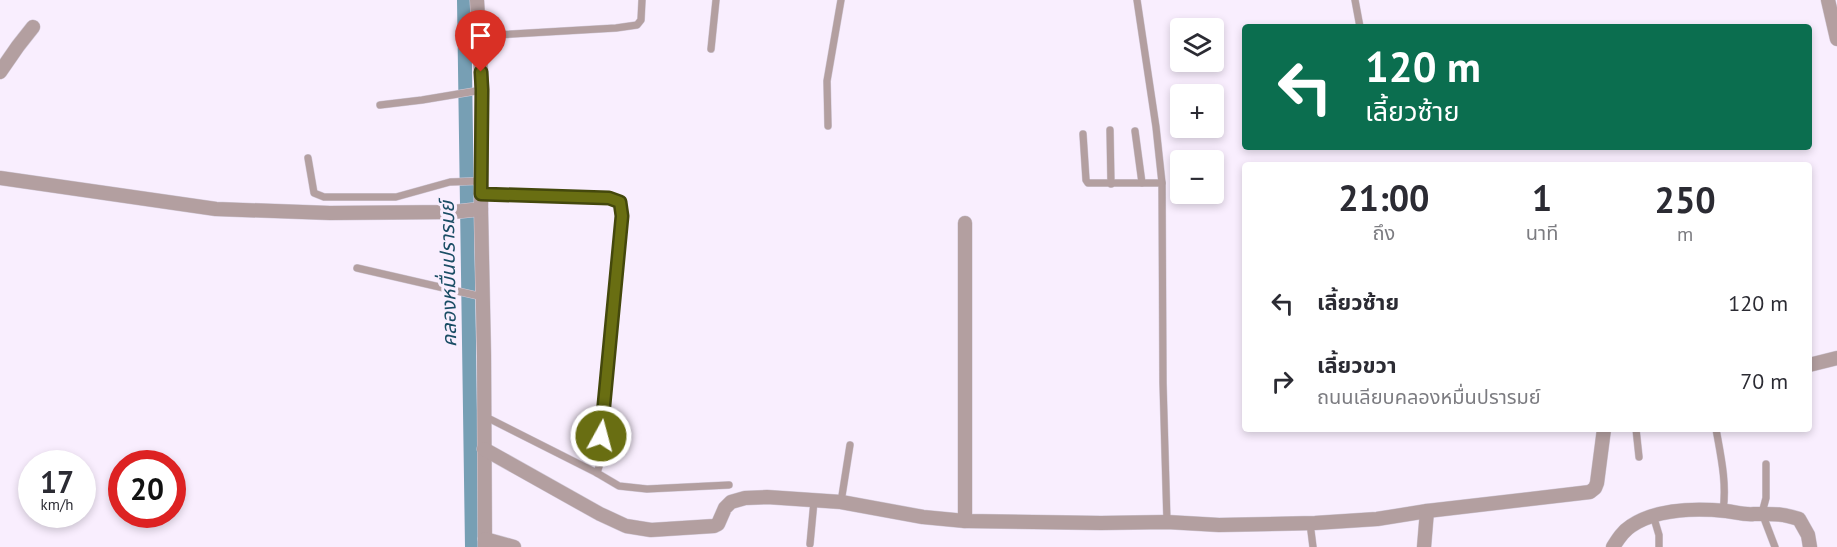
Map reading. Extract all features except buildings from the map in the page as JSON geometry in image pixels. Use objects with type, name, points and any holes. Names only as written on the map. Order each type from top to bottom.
[{"type":"street","points":[[477,0],[482,90],[485,543],[514,547]]},
{"type":"street","points":[[1828,0],[1837,39]]},
{"type":"street","points":[[0,72],[33,27]]},
{"type":"street","points":[[0,178],[216,209],[330,213],[453,212],[481,209]]},
{"type":"street","points":[[965,224],[965,521]]},
{"type":"street","points":[[1812,363],[1837,358]]},
{"type":"street","points":[[484,449],[600,514],[626,526],[651,530],[703,528],[718,524],[727,505],[745,498],[767,497],[841,502],[923,517],[965,521],[1167,522],[1219,525],[1377,519],[1590,492],[1597,483],[1604,432]]},
{"type":"street","points":[[1613,547],[1621,534],[1631,526],[1653,515],[1685,510],[1753,514],[1781,513],[1799,519],[1808,535],[1810,547]]},
{"type":"street","points":[[1424,547],[1427,511]]},
{"type":"lane","points":[[478,36],[637,25],[641,20],[642,0]]},
{"type":"lane","points":[[711,49],[716,0]]},
{"type":"lane","points":[[828,126],[827,81],[841,0]]},
{"type":"lane","points":[[1137,0],[1162,183],[1163,383],[1167,522]]},
{"type":"lane","points":[[1355,0],[1359,24]]},
{"type":"lane","points":[[380,105],[482,90]]},
{"type":"lane","points":[[1110,130],[1111,184]]},
{"type":"lane","points":[[1135,131],[1142,183]]},
{"type":"lane","points":[[1083,134],[1087,182],[1090,184],[1162,183]]},
{"type":"lane","points":[[308,158],[314,193],[324,197],[396,197],[450,182],[481,187],[609,198],[620,202],[622,216],[601,436],[602,457],[597,474]]},
{"type":"lane","points":[[357,268],[483,297]]},
{"type":"lane","points":[[484,416],[620,486],[647,489],[729,485]]},
{"type":"lane","points":[[1636,432],[1639,457]]},
{"type":"lane","points":[[1717,432],[1725,482],[1723,511]]},
{"type":"lane","points":[[841,502],[850,445]]},
{"type":"lane","points":[[1766,464],[1766,498],[1762,513],[1775,547]]},
{"type":"lane","points":[[810,544],[814,501]]},
{"type":"lane","points":[[1653,515],[1659,535],[1659,547]]},
{"type":"lane","points":[[1310,523],[1313,547]]},
{"type":"waterway","name":"คลองหมื่นปรารมย์","points":[[464,0],[472,547]]},
{"type":"route","points":[[481,72],[481,194],[609,198],[620,202],[622,216],[601,436]]}]
